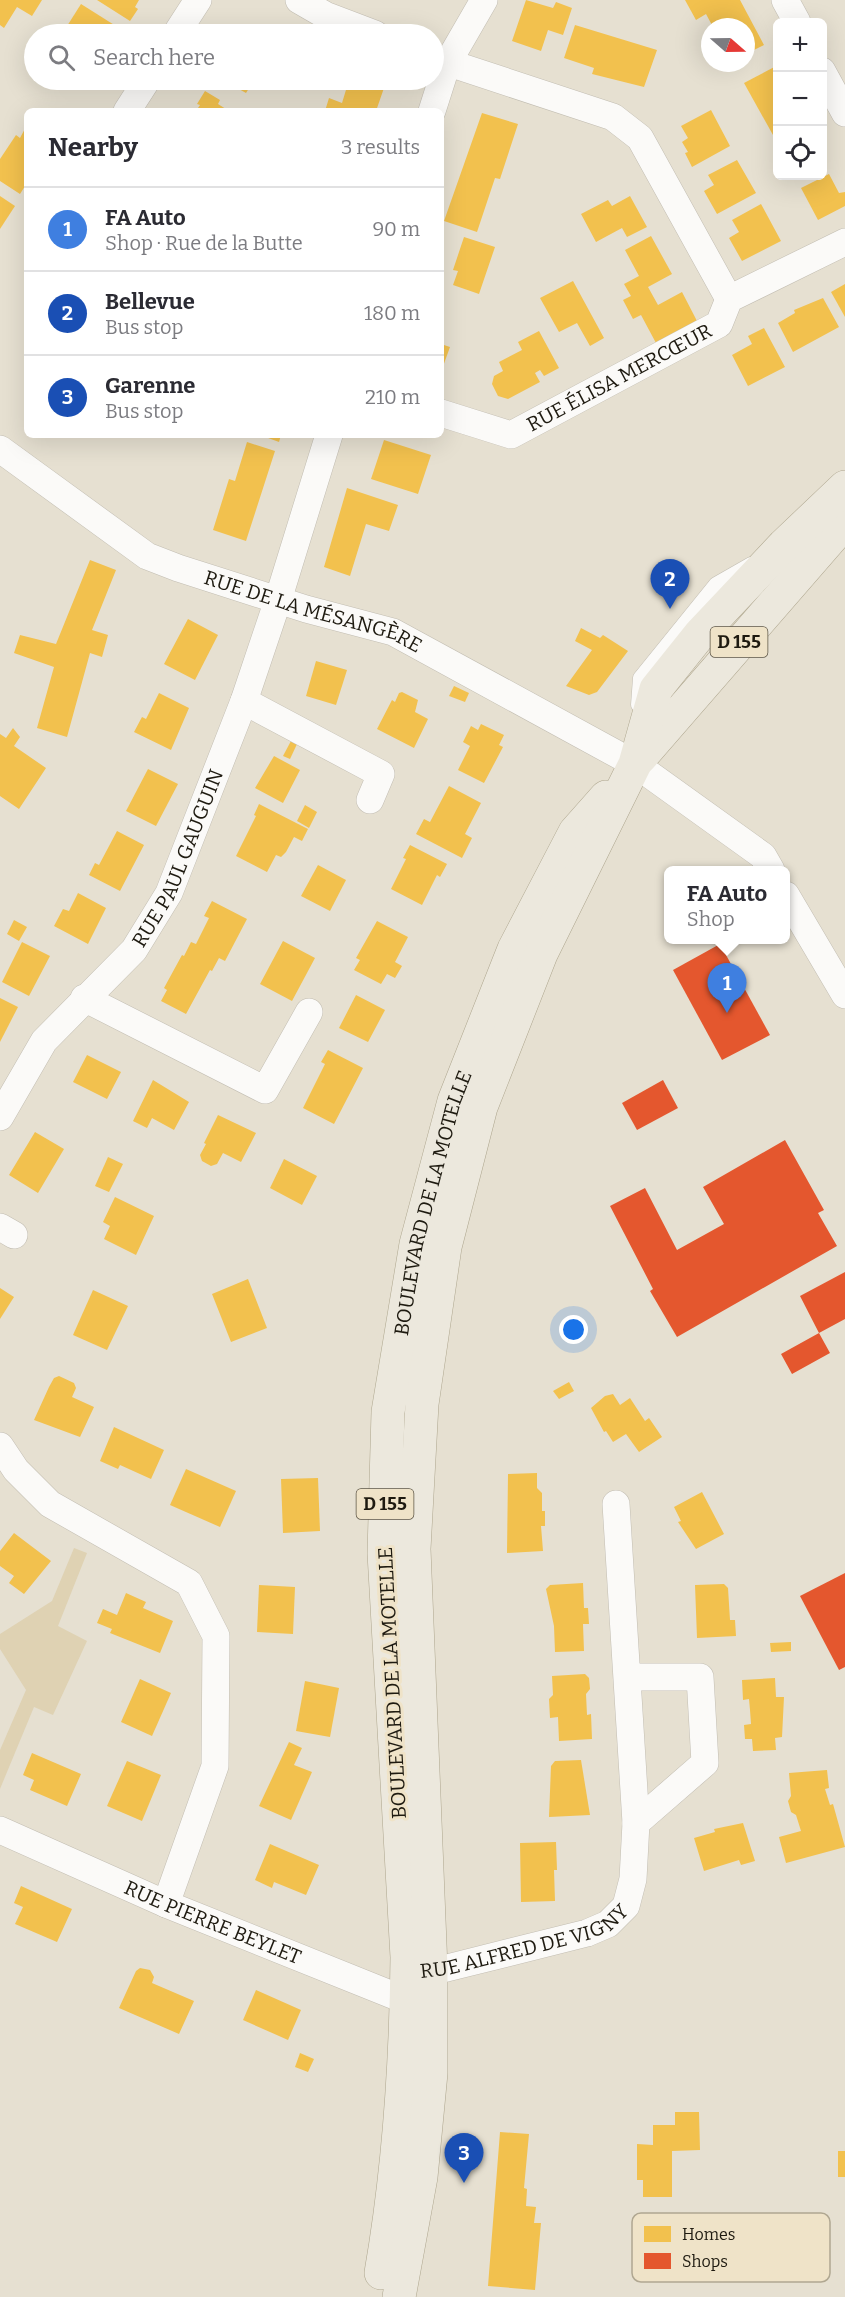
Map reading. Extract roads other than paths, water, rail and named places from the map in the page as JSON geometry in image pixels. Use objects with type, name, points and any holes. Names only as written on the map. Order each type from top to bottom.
[{"type":"main road","name":"BOULEVARD DE LA MOTELLE","points":[[399,2297],[421,2177],[431,2073],[419,1984],[414,1549],[422,1404],[445,1247],[481,1107],[536,965],[635,764],[656,688],[699,634],[784,545],[845,487]]},
{"type":"main road","name":"BOULEVARD DE LA MOTELLE","points":[[635,764],[683,712],[726,657],[845,522]]},
{"type":"main road","name":"BOULEVARD DE LA MOTELLE","points":[[377,2297],[389,2219],[404,2069],[419,1984]]},
{"type":"street","points":[[182,24],[198,0]]},
{"type":"street","points":[[299,0],[325,15],[349,24]]},
{"type":"street","points":[[444,55],[484,0]]},
{"type":"street","points":[[785,0],[795,18]]},
{"type":"street","points":[[444,62],[613,117],[630,129],[640,138],[729,299],[845,242]]},
{"type":"street","points":[[823,72],[845,113]]},
{"type":"street","points":[[129,108],[141,90]]},
{"type":"street","points":[[432,108],[435,90]]},
{"type":"street","name":"RUE ÉLISA MERCŒUR","points":[[444,414],[511,435],[719,324],[729,299]]},
{"type":"street","name":"RUE PAUL GAUGUIN","points":[[0,1117],[44,1041],[134,950],[169,893],[244,701],[328,438]]},
{"type":"street","name":"RUE DE LA MÉSANGÈRE","points":[[0,449],[147,556],[278,600],[393,633],[635,764],[763,856],[769,866]]},
{"type":"street","points":[[244,701],[381,774],[369,800]]},
{"type":"street","points":[[790,902],[845,995]]},
{"type":"street","points":[[84,998],[264,1090],[309,1012]]},
{"type":"street","points":[[0,1446],[16,1470],[50,1504],[189,1583],[216,1636],[215,1766],[166,1904]]},
{"type":"street","name":"RUE ALFRED DE VIGNY","points":[[419,1984],[587,1933],[608,1924],[626,1906],[631,1893],[636,1823],[629,1677],[616,1504]]},
{"type":"street","points":[[629,1677],[700,1677],[705,1763],[636,1823]]},
{"type":"street","name":"RUE PIERRE BEYLET","points":[[0,1830],[166,1904],[395,1996],[419,1984]]},
{"type":"place","name":"Bellevue","points":[[670,609]]},
{"type":"place","name":"FA Auto","points":[[727,1013]]},
{"type":"place","name":"Garenne","points":[[464,2183]]}]
